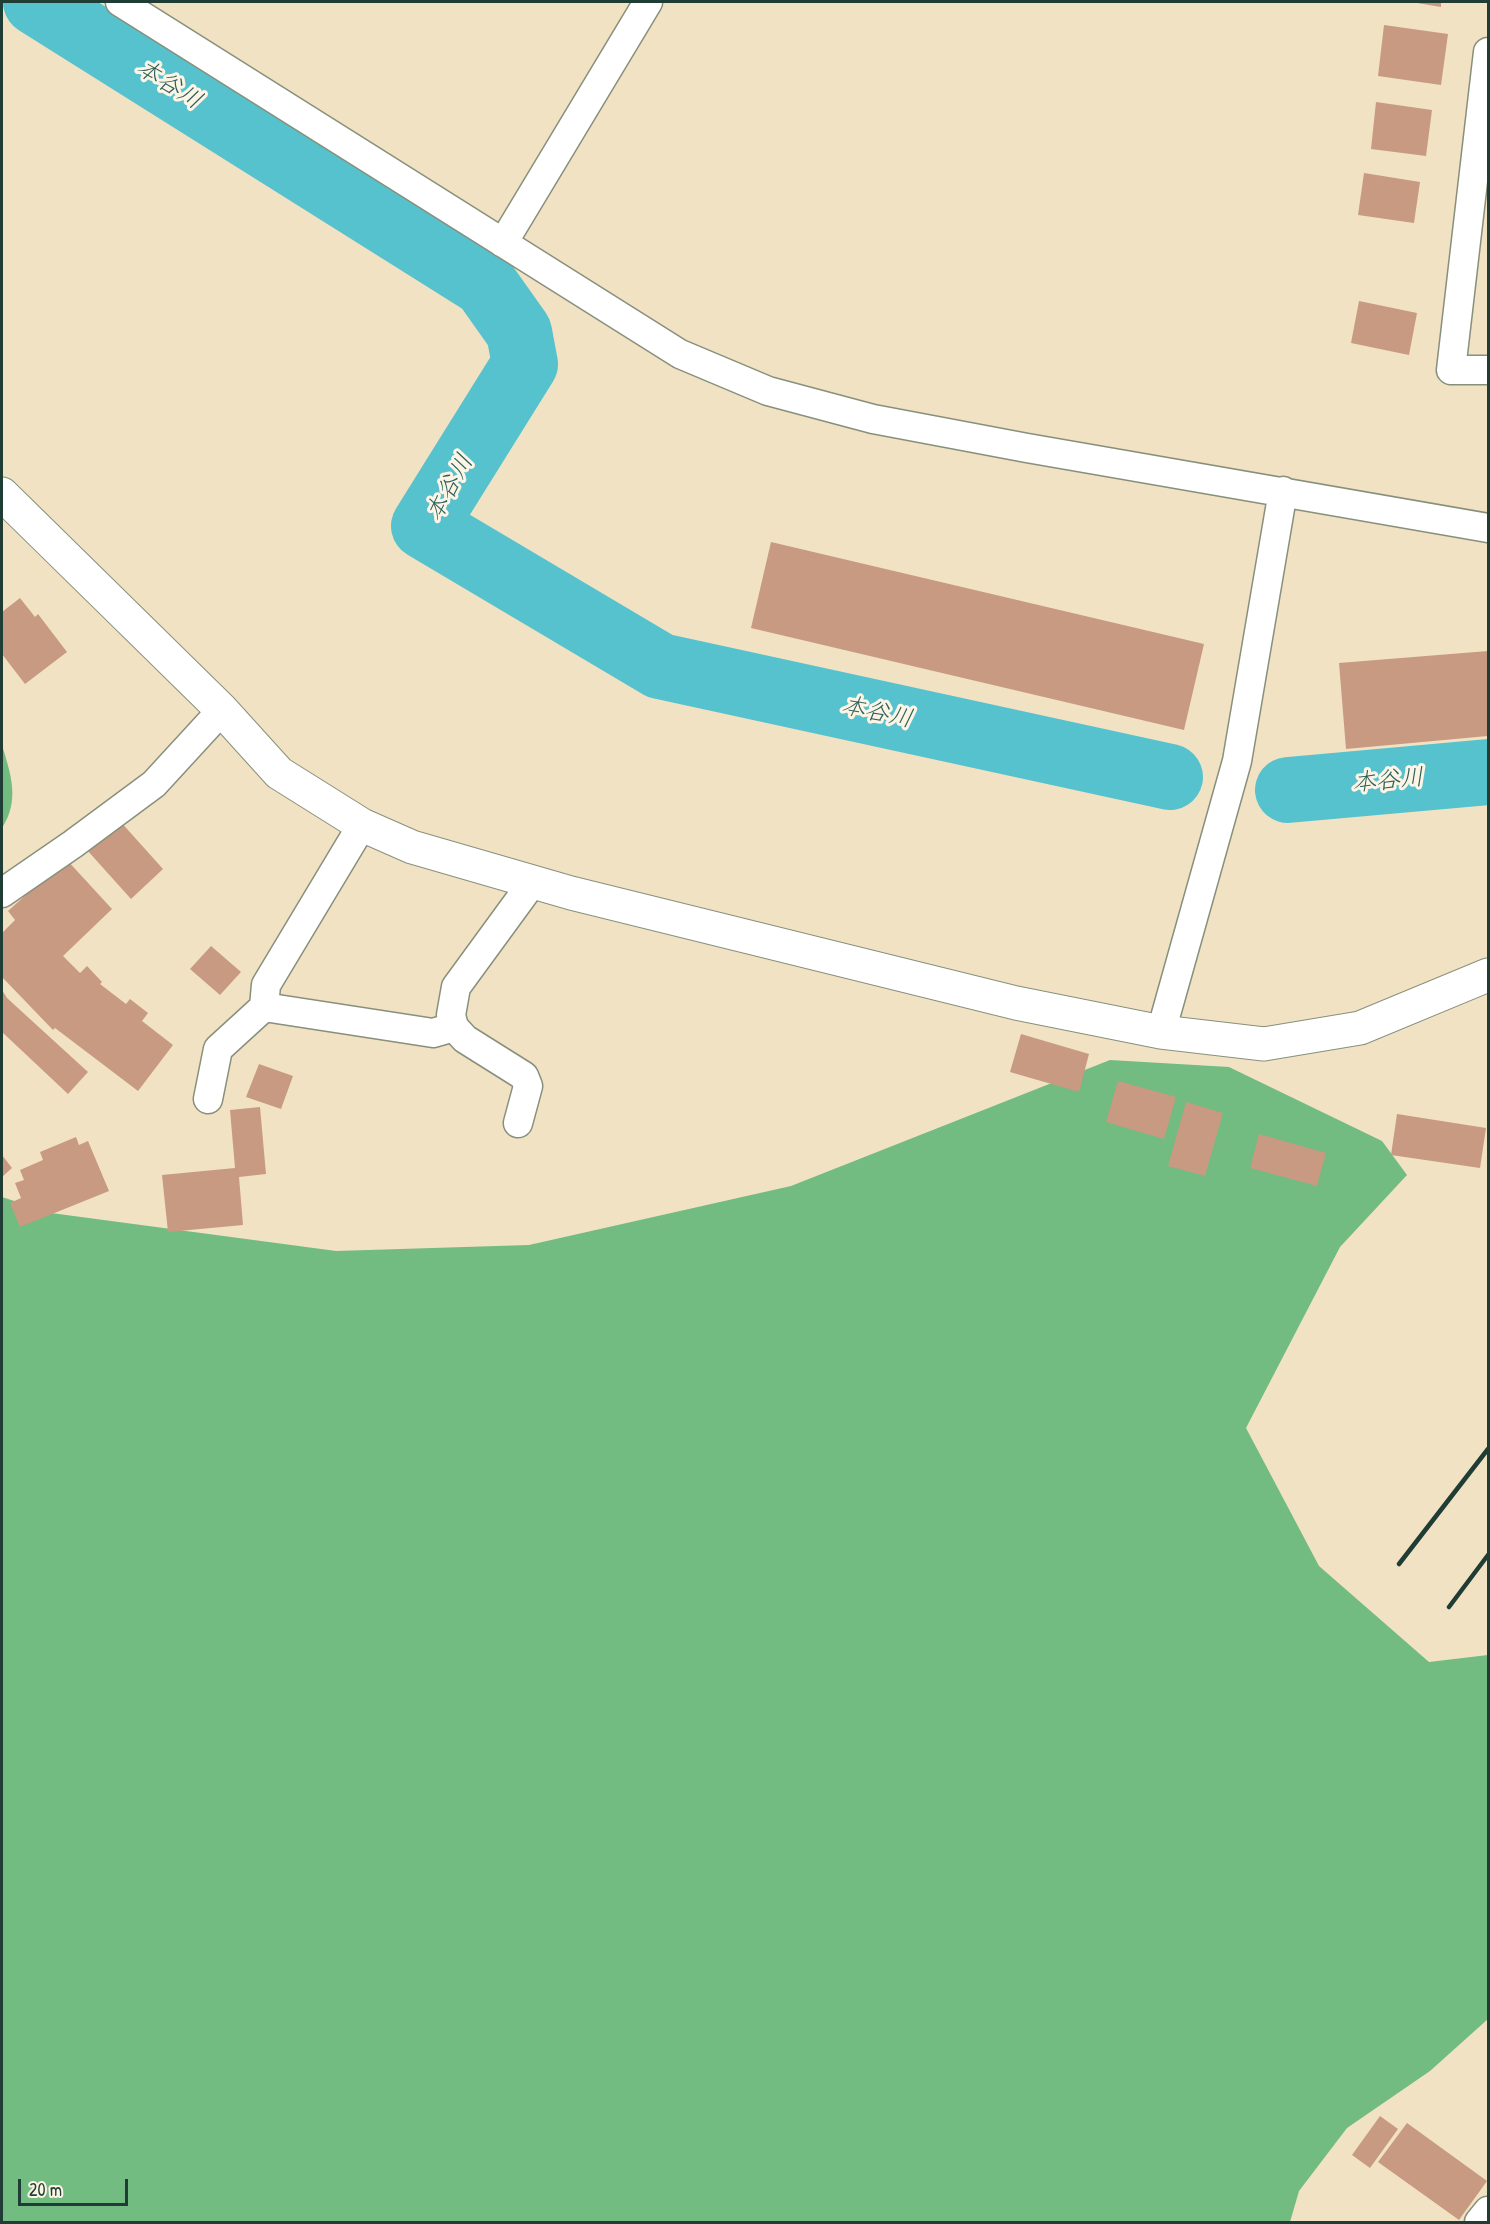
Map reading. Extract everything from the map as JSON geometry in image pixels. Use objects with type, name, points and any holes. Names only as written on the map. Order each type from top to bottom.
[{"type":"street","points":[[120,2],[680,354],[768,391],[873,419],[1488,528]]},
{"type":"street","points":[[503,243],[648,2]]},
{"type":"street","points":[[1488,52],[1486,95],[1451,370],[1488,370]]},
{"type":"street","points":[[1161,1032],[1237,761],[1283,491]]},
{"type":"street","points":[[2,494],[222,710],[279,773],[362,825],[412,847],[532,883],[1016,1003],[1161,1032],[1264,1044],[1360,1028],[1488,975]]},
{"type":"street","points":[[2,892],[74,844],[154,783],[222,710]]},
{"type":"street","points":[[208,1099],[218,1049],[264,1007],[266,985],[362,825]]},
{"type":"street","points":[[518,1123],[528,1086],[524,1077],[465,1039],[454,1027],[451,1015],[456,987],[532,883]]},
{"type":"street","points":[[264,1007],[433,1033],[454,1027]]},
{"type":"street","points":[[1479,2223],[1488,2211]]},
{"type":"green space","points":[[2,745],[11,777],[12,797],[8,818],[2,828]]},
{"type":"green space","points":[[1110,1060],[1229,1067],[1382,1141],[1407,1175],[1340,1247],[1246,1428],[1319,1566],[1429,1662],[1488,1655],[1488,2019],[1430,2071],[1347,2128],[1299,2191],[1290,2222],[2,2222],[2,1197],[51,1213],[336,1251],[529,1245],[791,1186]]},
{"type":"building","points":[[1411,2],[1441,2],[1441,7]]},
{"type":"building","points":[[1384,25],[1448,34],[1441,85],[1378,76]]},
{"type":"building","points":[[1376,102],[1432,110],[1426,156],[1371,149]]},
{"type":"building","points":[[1364,173],[1420,182],[1414,223],[1358,215]]},
{"type":"building","points":[[1359,301],[1417,313],[1409,355],[1351,343]]},
{"type":"building","points":[[771,542],[1204,644],[1184,730],[751,628]]},
{"type":"building","points":[[20,598],[35,617],[38,614],[67,652],[25,684],[2,654],[2,612]]},
{"type":"building","points":[[1488,651],[1488,736],[1346,749],[1339,663]]},
{"type":"building","points":[[119,820],[163,869],[131,899],[87,850]]},
{"type":"building","points":[[66,859],[112,909],[63,956],[80,973],[87,966],[102,982],[100,984],[126,1004],[130,999],[148,1013],[142,1021],[173,1045],[138,1091],[55,1028],[53,1030],[2,977],[2,933],[15,920],[8,911]]},
{"type":"building","points":[[211,946],[241,972],[220,995],[190,969]]},
{"type":"building","points":[[2,990],[7,998],[88,1072],[68,1094],[2,1032]]},
{"type":"building","points":[[1021,1034],[1089,1054],[1079,1092],[1010,1072]]},
{"type":"building","points":[[259,1064],[293,1076],[281,1109],[246,1097]]},
{"type":"building","points":[[1118,1081],[1176,1097],[1164,1139],[1106,1122]]},
{"type":"building","points":[[1186,1102],[1223,1113],[1205,1176],[1168,1166]]},
{"type":"building","points":[[260,1107],[266,1174],[239,1177],[243,1225],[168,1232],[162,1175],[235,1168],[230,1110]]},
{"type":"building","points":[[1397,1114],[1486,1128],[1480,1168],[1391,1155]]},
{"type":"building","points":[[1259,1134],[1326,1153],[1317,1186],[1250,1168]]},
{"type":"building","points":[[76,1137],[79,1145],[88,1141],[109,1191],[20,1227],[10,1203],[21,1198],[15,1183],[24,1180],[20,1170],[43,1160],[40,1152]]},
{"type":"building","points":[[2,1155],[12,1168],[2,1177]]},
{"type":"building","points":[[1380,2116],[1398,2129],[1370,2168],[1352,2155]]},
{"type":"building","points":[[1407,2123],[1487,2181],[1459,2220],[1378,2162]]},
{"type":"waterway","name":"本谷川","points":[[36,2],[485,284],[519,332],[525,364],[424,526],[660,666],[1170,777]]},
{"type":"waterway","name":"本谷川","points":[[1288,790],[1488,772]]},
{"type":"railway","points":[[1399,1564],[1488,1449]]},
{"type":"railway","points":[[1449,1607],[1488,1555]]}]
